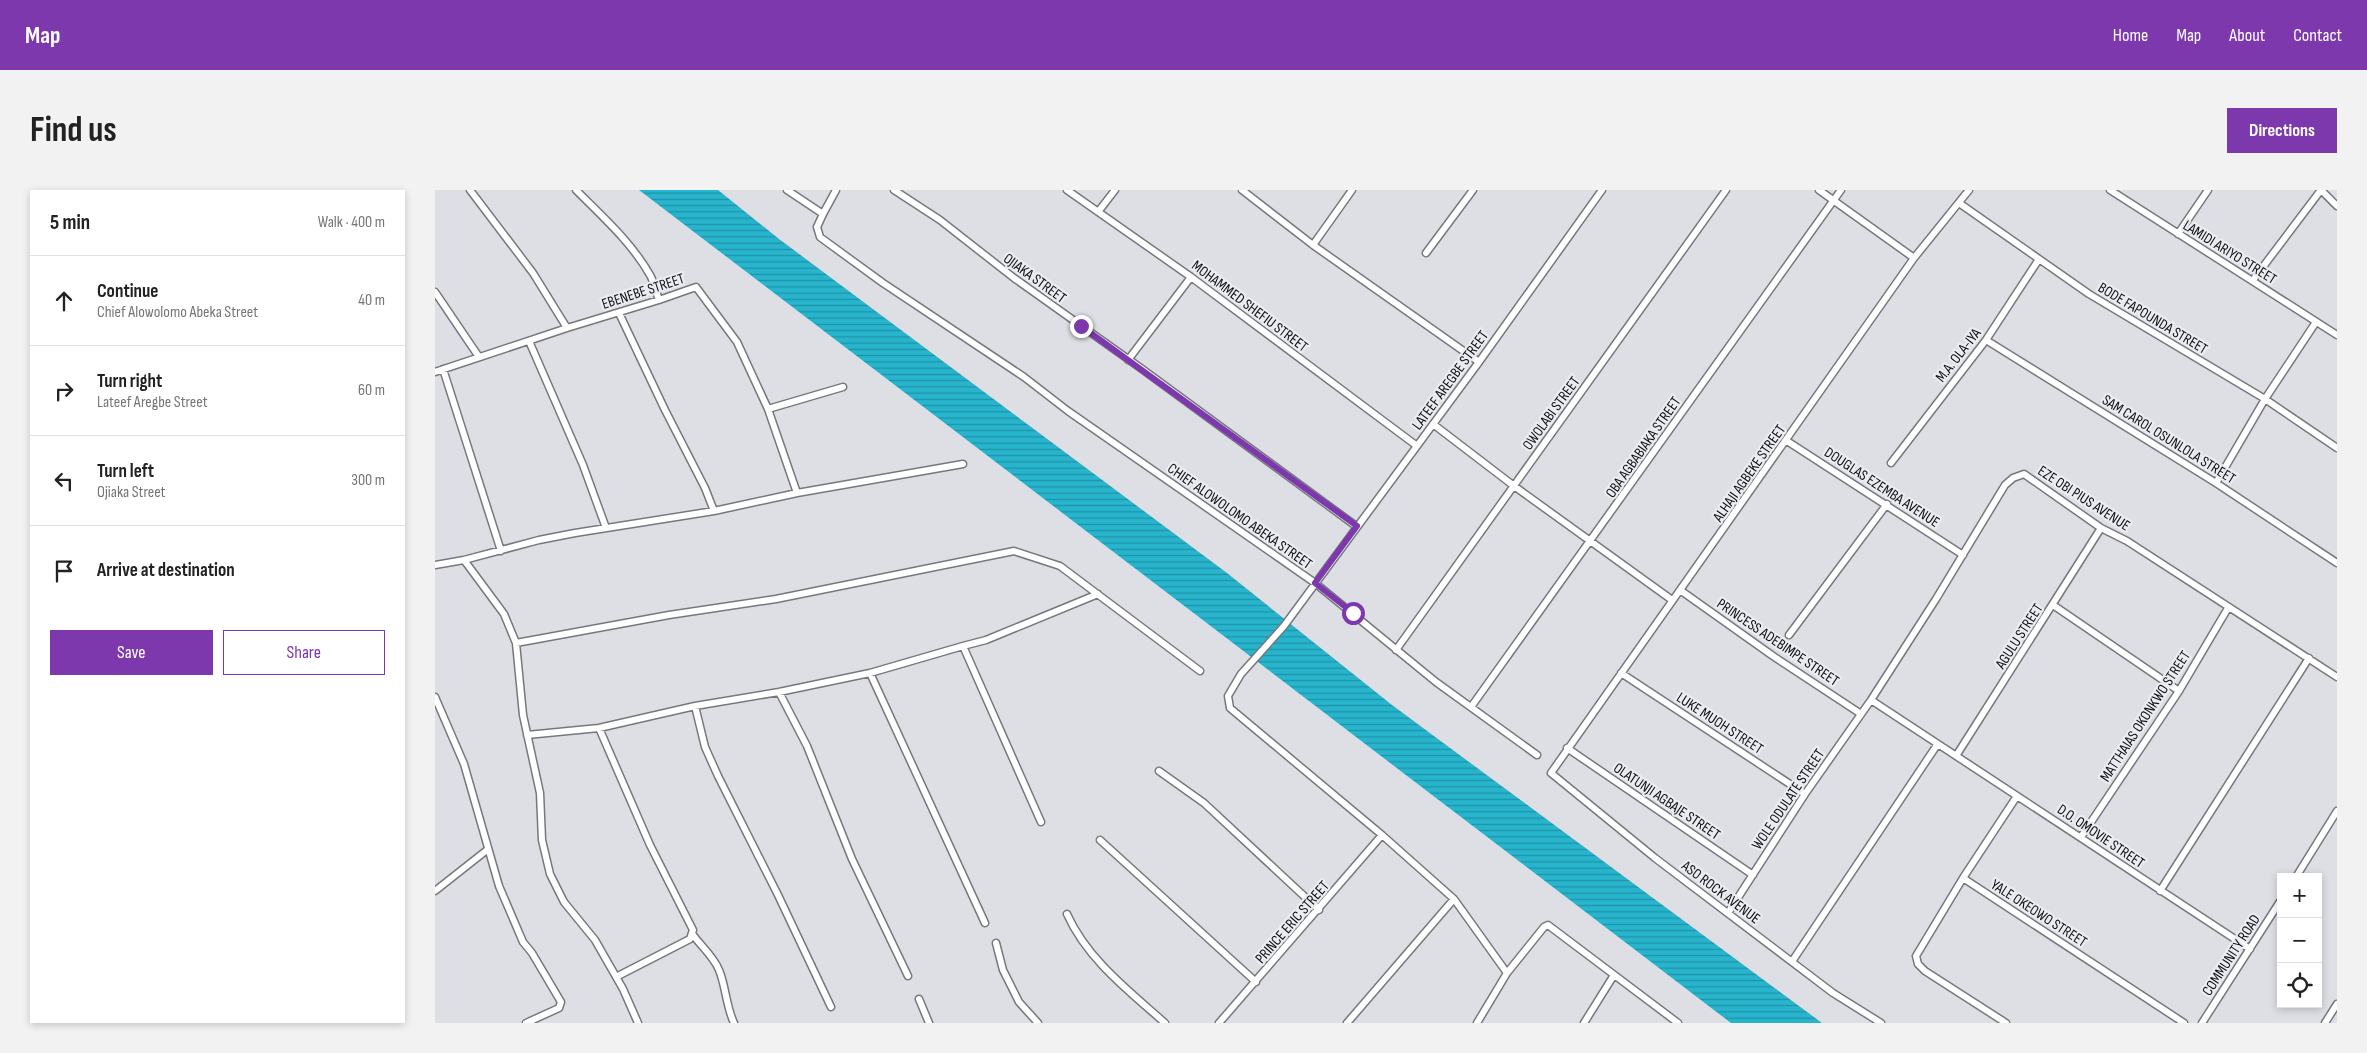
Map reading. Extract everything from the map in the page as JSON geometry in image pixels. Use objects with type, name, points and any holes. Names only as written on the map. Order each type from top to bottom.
[{"type":"street","points":[[470,190],[533,273],[567,328]]},
{"type":"street","points":[[576,190],[612,226],[638,257],[651,276],[659,300]]},
{"type":"street","points":[[787,190],[823,214],[836,190]]},
{"type":"street","name":"OJIAKA STREET","points":[[894,190],[939,220],[1013,278],[1357,526]]},
{"type":"street","name":"MOHAMMED SHEFIU STREET","points":[[1067,190],[1191,277],[1417,446]]},
{"type":"street","points":[[1097,212],[1115,190]]},
{"type":"street","points":[[1242,190],[1313,245],[1479,362]]},
{"type":"street","points":[[1313,245],[1352,190]]},
{"type":"street","points":[[1426,253],[1473,190]]},
{"type":"street","name":"LATEEF AREGBE STREET","points":[[1507,973],[1454,899],[1230,708],[1228,696],[1241,674],[1284,626],[1479,362],[1601,190]]},
{"type":"street","name":"OWOLABI STREET","points":[[1396,650],[1726,190]]},
{"type":"street","points":[[1819,190],[1914,258]]},
{"type":"street","name":"OBA AGBABIAKA STREET","points":[[1471,707],[1841,190]]},
{"type":"street","name":"ALHAJI AGBEKE STREET","points":[[1551,773],[1672,600],[1787,441],[1914,258],[1969,190]]},
{"type":"street","name":"LAMIDI ARIYO STREET","points":[[2110,190],[2337,335]]},
{"type":"street","points":[[2178,234],[2208,190]]},
{"type":"street","points":[[2253,280],[2321,190],[2337,206]]},
{"type":"street","name":"BODE FAPOUNDA STREET","points":[[1959,203],[2115,310],[2265,399],[2337,448]]},
{"type":"street","name":"CHIEF ALOWOLOMO ABEKA STREET","points":[[823,214],[817,228],[821,237],[883,283],[1025,377],[1067,411],[1315,583],[1396,650],[1537,755]]},
{"type":"street","name":"M.A. OLA-IYA","points":[[1891,463],[1986,340],[2039,259]]},
{"type":"street","points":[[1129,360],[1191,277]]},
{"type":"street","name":"EBENEBE STREET","points":[[435,372],[696,287],[737,342],[768,409],[797,493]]},
{"type":"street","points":[[435,292],[479,357]]},
{"type":"street","points":[[619,313],[705,488],[714,511]]},
{"type":"street","points":[[2216,482],[2265,399],[2316,322]]},
{"type":"street","name":"SAM CAROL OSUNLOLA STREET","points":[[1986,340],[2216,482],[2337,563]]},
{"type":"street","points":[[529,341],[583,465],[606,528]]},
{"type":"street","points":[[443,369],[501,551]]},
{"type":"street","points":[[768,409],[843,387]]},
{"type":"street","points":[[1433,424],[1514,486],[1672,600]]},
{"type":"street","name":"DOUGLAS EZEMBA AVENUE","points":[[1787,441],[1963,554]]},
{"type":"street","points":[[435,565],[464,560],[539,540],[714,511],[797,493],[963,464]]},
{"type":"street","name":"EZE OBI PIUS AVENUE","points":[[1871,700],[2005,485],[2013,478],[2024,474],[2101,528],[2127,542],[2337,677]]},
{"type":"street","points":[[1789,635],[1887,504]]},
{"type":"street","name":"AGULU STREET","points":[[1956,756],[2101,528]]},
{"type":"street","points":[[516,642],[669,615],[776,599],[1015,551],[1060,566],[1200,671]]},
{"type":"street","points":[[464,560],[504,614],[516,642],[521,704],[540,793],[542,840],[550,874],[564,902],[595,940],[616,977],[638,1023]]},
{"type":"street","name":"PRINCESS ADEBIMPE STREET","points":[[1681,590],[1773,656],[1861,714]]},
{"type":"street","points":[[527,736],[599,728],[695,706],[779,692],[870,673],[987,640],[1098,594]]},
{"type":"street","points":[[2053,605],[2179,691]]},
{"type":"street","name":"MATTHAIAS OKONKWO STREET","points":[[2081,837],[2179,691],[2228,608]]},
{"type":"street","points":[[963,646],[1041,822]]},
{"type":"street","points":[[2160,891],[2309,658]]},
{"type":"street","points":[[870,673],[985,923]]},
{"type":"street","name":"LUKE MUOH STREET","points":[[1621,673],[1805,794]]},
{"type":"street","points":[[779,692],[807,746],[852,859],[909,976]]},
{"type":"street","points":[[435,697],[443,720],[464,764],[487,850],[499,886],[523,942],[532,953],[561,1002],[559,1008],[531,1022]]},
{"type":"street","name":"WOLE ODULATE STREET","points":[[1728,913],[1805,794],[1871,700]]},
{"type":"street","name":"D.O. OMOVIE STREET","points":[[1871,700],[1937,746],[1956,756],[2081,837],[2250,949]]},
{"type":"street","points":[[695,706],[705,747],[831,1006]]},
{"type":"street","points":[[435,722],[443,720]]},
{"type":"street","points":[[599,728],[650,845],[693,930],[693,935],[718,968],[726,992],[729,1012],[734,1023]]},
{"type":"street","points":[[1793,960],[1937,746]]},
{"type":"street","name":"OLATUNJI AGBAJE STREET","points":[[1567,748],[1753,875]]},
{"type":"street","points":[[1159,770],[1204,802],[1319,910]]},
{"type":"street","name":"ASO ROCK AVENUE","points":[[1551,773],[1655,858],[1793,960],[1833,993],[1881,1023]]},
{"type":"street","points":[[2006,1023],[1925,971],[1918,964],[1916,956],[1963,878],[2017,796]]},
{"type":"street","points":[[2298,873],[2337,811]]},
{"type":"street","name":"PRINCE ERIC STREET","points":[[1219,1023],[1382,836]]},
{"type":"street","points":[[1100,840],[1256,982]]},
{"type":"street","points":[[435,890],[487,850]]},
{"type":"street","name":"YALE OKEOWO STREET","points":[[1963,878],[2185,1023]]},
{"type":"street","points":[[1347,1023],[1454,899]]},
{"type":"street","name":"COMMUNITY ROAD","points":[[2202,1023],[2277,906]]},
{"type":"street","points":[[1067,914],[1075,932],[1109,972],[1165,1023]]},
{"type":"street","points":[[1477,1023],[1507,973],[1544,927],[1548,925],[1678,1023]]},
{"type":"street","points":[[616,977],[690,939],[693,935]]},
{"type":"street","points":[[996,943],[1003,970],[1019,1002],[1038,1023]]},
{"type":"street","points":[[1584,1023],[1614,975]]},
{"type":"street","points":[[919,999],[929,1023]]},
{"type":"street","points":[[2325,1023],[2337,1004]]},
{"type":"water","points":[[639,190],[718,190],[779,239],[1227,573],[1392,705],[1822,1023],[1731,1023]]},
{"type":"route","points":[[1081,326],[1357,526],[1315,583],[1353,613]]}]
